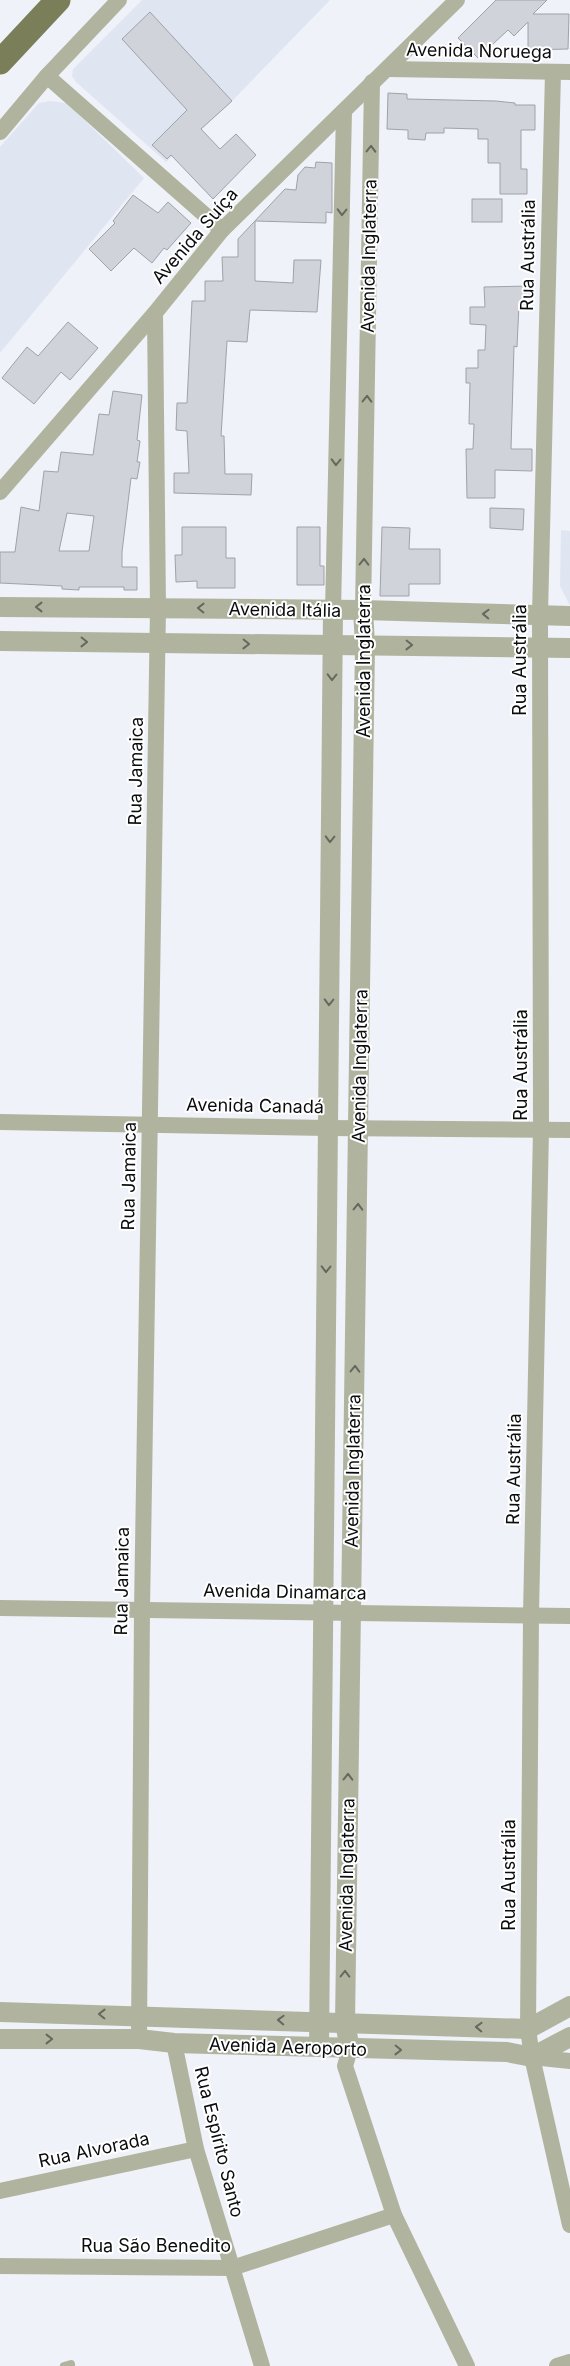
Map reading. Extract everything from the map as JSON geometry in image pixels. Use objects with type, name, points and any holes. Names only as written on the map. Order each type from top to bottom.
[{"type":"main road","points":[[0,62],[58,0]]},
{"type":"street","points":[[0,132],[47,76],[120,0]]},
{"type":"street","name":"Avenida Suíça","points":[[0,492],[155,313],[222,230],[457,0]]},
{"type":"street","name":"Avenida Noruega","points":[[387,68],[570,72]]},
{"type":"street","name":"Rua Austrália","points":[[553,72],[540,615],[541,1130],[531,1615],[528,2029],[532,2057],[570,2224]]},
{"type":"street","points":[[47,76],[222,230]]},
{"type":"street","name":"Avenida Inglaterra","points":[[347,2057],[345,2023],[350,1613],[366,644],[363,610],[372,82]]},
{"type":"street","name":"Avenida Inglaterra","points":[[319,2047],[332,645],[344,111]]},
{"type":"street","name":"Rua Jamaica","points":[[139,2039],[142,1610],[158,643],[155,313]]},
{"type":"street","name":"Avenida Itália","points":[[0,607],[363,610],[570,616]]},
{"type":"street","name":"Avenida Itália","points":[[0,641],[570,648]]},
{"type":"street","name":"Avenida Canadá","points":[[0,1122],[570,1130]]},
{"type":"street","name":"Avenida Dinamarca","points":[[0,1608],[570,1616]]},
{"type":"street","points":[[528,2029],[570,2006]]},
{"type":"street","name":"Avenida Aeroporto","points":[[0,2012],[140,2015],[528,2029]]},
{"type":"street","points":[[532,2057],[570,2038]]},
{"type":"street","name":"Avenida Aeroporto","points":[[0,2039],[139,2039],[174,2043],[319,2047],[347,2057],[507,2052],[532,2057]]},
{"type":"street","name":"Rua Espírito Santo","points":[[174,2043],[196,2149],[262,2366]]},
{"type":"street","points":[[347,2057],[394,2215],[467,2366]]},
{"type":"street","points":[[532,2057],[570,2061]]},
{"type":"street","name":"Rua Alvorada","points":[[0,2191],[196,2149]]},
{"type":"street","name":"Rua São Benedito","points":[[0,2266],[232,2268],[394,2215]]},
{"type":"street","points":[[557,2366],[570,2362]]},
{"type":"shaded area","points":[[142,0],[330,0],[232,101],[166,162],[76,82],[72,76],[73,69]]},
{"type":"shaded area","points":[[50,101],[65,103],[73,109],[144,178],[0,353],[0,147],[39,103]]},
{"type":"shaded area","points":[[561,530],[570,531],[570,606],[560,586]]},
{"type":"building","points":[[496,0],[547,0],[533,14],[569,14],[568,49],[528,50],[528,22],[514,36],[508,30],[478,58],[458,38]]},
{"type":"building","points":[[150,12],[232,101],[201,129],[220,149],[236,134],[256,155],[213,199],[171,155],[167,159],[152,145],[187,110],[122,39]]},
{"type":"building","points":[[388,93],[407,94],[407,99],[496,101],[515,103],[515,105],[535,105],[535,130],[521,130],[521,169],[527,169],[527,194],[500,194],[500,163],[488,163],[488,139],[478,139],[478,129],[444,128],[444,133],[426,133],[425,140],[408,139],[408,130],[387,129]]},
{"type":"building","points":[[316,162],[332,163],[332,213],[326,212],[326,223],[255,221],[255,281],[293,283],[294,260],[321,260],[317,312],[250,310],[247,342],[227,341],[221,436],[224,436],[225,474],[252,474],[251,495],[174,493],[174,473],[189,473],[187,431],[176,430],[177,403],[187,403],[192,301],[205,301],[205,281],[223,281],[222,257],[238,257],[238,239],[285,189],[296,190],[298,175],[305,167],[315,168]]},
{"type":"building","points":[[133,195],[158,213],[168,202],[191,223],[167,250],[164,248],[152,263],[134,248],[111,271],[89,249],[115,223],[113,221]]},
{"type":"building","points":[[472,199],[502,199],[502,222],[472,222]]},
{"type":"building","points":[[529,286],[530,304],[519,304],[517,347],[514,346],[511,449],[532,449],[532,471],[495,470],[495,498],[467,498],[466,449],[473,449],[474,424],[469,424],[470,383],[466,383],[466,368],[478,368],[478,350],[485,350],[486,325],[470,324],[470,307],[485,307],[484,287]]},
{"type":"building","points":[[68,322],[98,348],[70,380],[61,372],[34,404],[2,378],[27,347],[38,356]]},
{"type":"building","points":[[113,391],[142,395],[137,440],[140,441],[137,462],[140,462],[137,479],[131,478],[122,552],[122,567],[137,567],[137,590],[124,590],[124,587],[79,587],[79,590],[62,589],[62,586],[0,583],[0,552],[15,552],[21,507],[39,511],[44,471],[58,472],[61,452],[93,455],[99,414],[109,415]],"holes":[[[67,513],[94,516],[89,551],[59,551]]]},
{"type":"building","points":[[490,508],[524,509],[523,530],[490,528]]},
{"type":"building","points":[[182,527],[226,527],[226,558],[235,558],[235,588],[197,588],[197,581],[176,582],[175,555],[182,555]]},
{"type":"building","points":[[297,527],[320,527],[320,566],[324,566],[324,585],[297,585]]},
{"type":"building","points":[[382,527],[410,528],[409,549],[440,549],[440,584],[409,584],[409,596],[380,596]]}]
